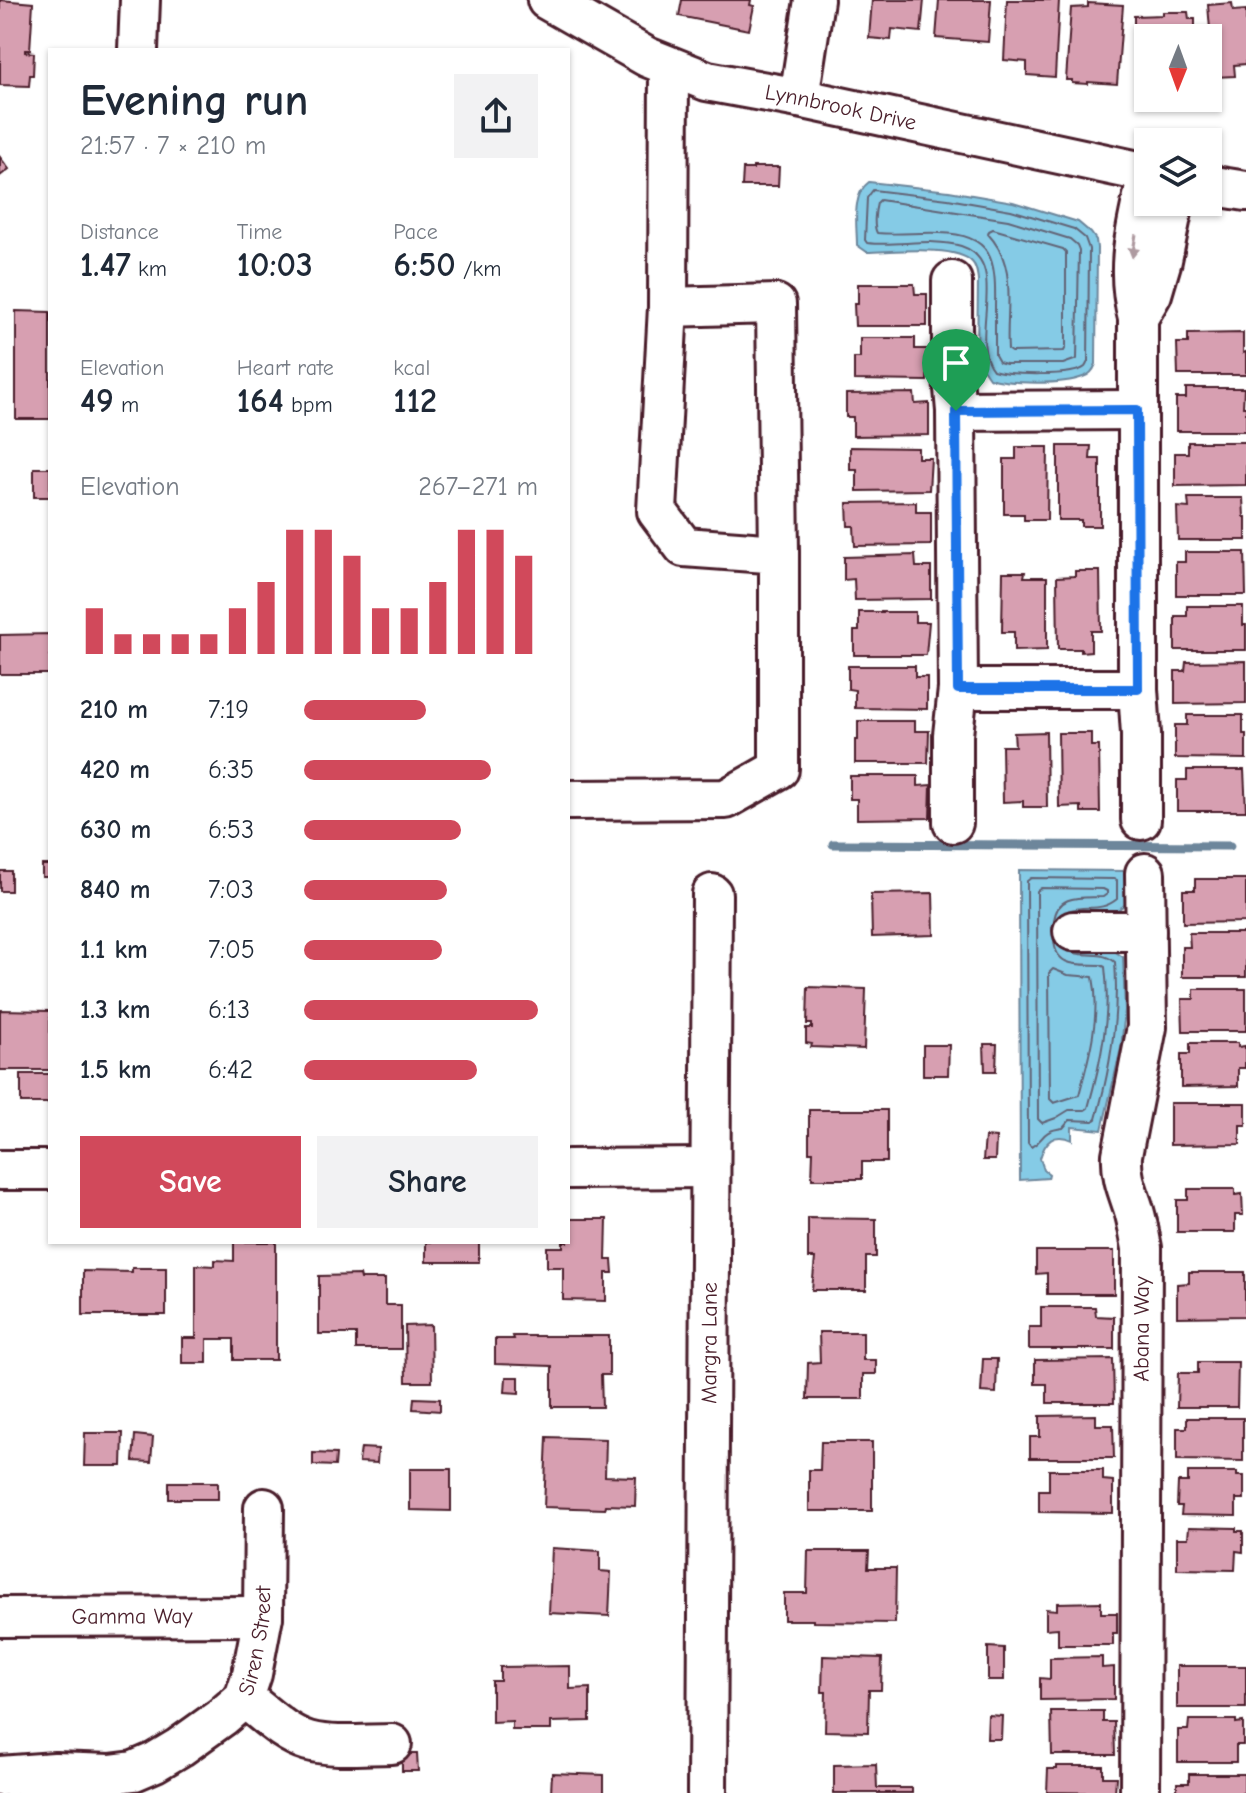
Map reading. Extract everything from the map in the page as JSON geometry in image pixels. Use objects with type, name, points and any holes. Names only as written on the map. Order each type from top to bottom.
[{"type":"street","points":[[138,48],[140,0]]},
{"type":"street","name":"Lynnbrook Drive","points":[[547,0],[647,57],[707,81],[1134,171]]},
{"type":"street","points":[[799,98],[814,0]]},
{"type":"street","points":[[669,67],[668,307],[657,511],[684,547],[779,554]]},
{"type":"street","points":[[1222,187],[1246,191]]},
{"type":"street","points":[[1139,216],[1131,273],[1138,318],[1141,820]]},
{"type":"street","points":[[1138,318],[1152,294],[1171,216]]},
{"type":"street","points":[[952,281],[958,689],[953,735],[953,823]]},
{"type":"street","points":[[570,800],[726,799],[779,769],[776,304],[668,307]]},
{"type":"street","points":[[956,411],[1137,410]]},
{"type":"street","points":[[958,689],[1138,689]]},
{"type":"street","name":"Abana Way","points":[[1140,1793],[1142,1248],[1121,1170],[1147,1027],[1145,873]]},
{"type":"street","name":"Margra Lane","points":[[707,1793],[712,894]]},
{"type":"street","points":[[1073,931],[1146,931]]},
{"type":"street","points":[[570,1169],[709,1168]]},
{"type":"street","points":[[0,1170],[48,1170]]},
{"type":"street","name":"Siren Street","points":[[0,1776],[134,1771],[180,1747],[244,1698],[263,1616],[264,1508]]},
{"type":"street","name":"Gamma Way","points":[[0,1617],[263,1616]]},
{"type":"street","points":[[244,1698],[290,1733],[307,1741],[392,1744]]},
{"type":"water","points":[[869,182],[1013,202],[1078,222],[1091,233],[1097,248],[1096,364],[1091,372],[1074,380],[1036,383],[989,378],[977,360],[978,280],[975,266],[964,256],[952,253],[922,250],[867,252],[857,245],[857,202]]},
{"type":"water","points":[[1019,870],[1126,871],[1126,904],[1110,915],[1108,947],[1123,957],[1125,1010],[1121,1048],[1102,1130],[1072,1127],[1072,1140],[1055,1138],[1045,1147],[1040,1158],[1049,1174],[1048,1178],[1020,1180]]},
{"type":"building","points":[[0,0],[33,3],[30,50],[25,50],[34,53],[29,86],[0,85]]},
{"type":"building","points":[[682,0],[751,0],[750,5],[754,6],[749,30],[679,16]]},
{"type":"building","points":[[872,0],[924,0],[921,32],[892,29],[891,40],[869,38]]},
{"type":"building","points":[[939,0],[991,0],[988,42],[936,38]]},
{"type":"building","points":[[1007,0],[1059,0],[1055,77],[1027,75],[1027,62],[1004,60]]},
{"type":"building","points":[[1088,3],[1123,5],[1117,84],[1072,83],[1072,80],[1066,80],[1071,8],[1088,7]]},
{"type":"building","points":[[1232,3],[1233,11],[1246,10],[1246,64],[1234,65],[1235,76],[1222,77],[1222,24],[1210,24],[1208,5]]},
{"type":"building","points":[[1163,12],[1188,12],[1189,19],[1195,19],[1195,24],[1134,24],[1134,16],[1163,15]]},
{"type":"building","points":[[0,157],[9,169],[0,176]]},
{"type":"building","points":[[779,167],[778,186],[742,186],[743,169]]},
{"type":"building","points":[[858,284],[914,284],[915,294],[927,294],[927,326],[855,326],[854,304],[858,304]]},
{"type":"building","points":[[16,311],[48,312],[48,419],[16,419]]},
{"type":"building","points":[[1243,333],[1246,375],[1178,375],[1177,343],[1188,343],[1188,334]]},
{"type":"building","points":[[860,338],[915,338],[915,349],[929,349],[927,381],[854,380],[854,358],[860,358]]},
{"type":"building","points":[[1186,388],[1244,388],[1246,431],[1176,431],[1176,398],[1186,398]]},
{"type":"building","points":[[914,393],[915,404],[929,403],[929,435],[853,436],[853,417],[846,417],[846,394]]},
{"type":"building","points":[[1188,442],[1246,442],[1246,485],[1175,486],[1175,453],[1188,453]]},
{"type":"building","points":[[1058,446],[1091,446],[1090,459],[1100,459],[1100,526],[1081,526],[1081,520],[1058,520]]},
{"type":"building","points":[[850,447],[918,448],[918,458],[931,458],[929,490],[857,491],[857,470],[850,470]]},
{"type":"building","points":[[1016,447],[1048,447],[1047,520],[1024,520],[1024,514],[1004,514],[1004,459],[1016,459]]},
{"type":"building","points":[[34,468],[48,468],[48,497],[34,497]]},
{"type":"building","points":[[1188,498],[1243,498],[1246,540],[1178,540],[1177,507],[1189,508]]},
{"type":"building","points":[[916,502],[916,512],[931,512],[931,545],[855,546],[854,526],[848,526],[847,503]]},
{"type":"building","points":[[1185,552],[1245,552],[1246,595],[1176,595],[1176,562],[1185,562]]},
{"type":"building","points":[[915,555],[916,567],[931,567],[931,599],[855,600],[854,579],[844,580],[844,557]]},
{"type":"building","points":[[1075,571],[1100,571],[1101,631],[1091,631],[1091,651],[1058,649],[1057,577],[1075,576]]},
{"type":"building","points":[[1003,572],[1025,572],[1024,577],[1047,577],[1047,650],[1014,651],[1014,632],[1002,632]]},
{"type":"building","points":[[1187,606],[1243,606],[1246,650],[1175,650],[1175,616],[1187,616]]},
{"type":"building","points":[[859,612],[915,612],[915,622],[929,622],[926,655],[854,655],[854,631],[859,631]]},
{"type":"building","points":[[48,634],[48,674],[0,674],[0,635]]},
{"type":"building","points":[[1246,661],[1246,703],[1175,704],[1175,671],[1185,671],[1186,662]]},
{"type":"building","points":[[848,666],[915,666],[915,677],[927,677],[927,709],[855,708],[855,690],[848,689]]},
{"type":"building","points":[[1187,715],[1243,715],[1246,759],[1175,758],[1175,725],[1187,725]]},
{"type":"building","points":[[858,721],[915,721],[915,731],[929,731],[928,763],[855,763]]},
{"type":"building","points":[[1046,732],[1047,807],[1023,807],[1023,801],[1003,802],[1002,746],[1015,746],[1014,733]]},
{"type":"building","points":[[1058,733],[1091,733],[1091,746],[1099,746],[1100,812],[1081,812],[1081,806],[1059,807]]},
{"type":"building","points":[[1187,770],[1244,770],[1246,811],[1177,811],[1177,780],[1187,780]]},
{"type":"building","points":[[850,776],[918,776],[918,786],[931,785],[930,818],[857,819],[857,799],[850,799]]},
{"type":"building","points":[[42,865],[48,865],[48,877],[42,877]]},
{"type":"building","points":[[0,871],[11,871],[11,891],[0,891]]},
{"type":"building","points":[[1195,879],[1246,879],[1246,922],[1183,923],[1183,890],[1195,890]]},
{"type":"building","points":[[933,893],[934,935],[872,937],[871,894]]},
{"type":"building","points":[[1189,933],[1246,933],[1246,977],[1182,977],[1182,947],[1190,947]]},
{"type":"building","points":[[808,987],[866,989],[864,1049],[811,1047],[812,1044],[806,1043],[806,1028],[812,1028],[812,1024],[807,1024]]},
{"type":"building","points":[[1194,989],[1246,989],[1246,1031],[1183,1031],[1182,999],[1194,999]]},
{"type":"building","points":[[0,1010],[48,1011],[48,1070],[0,1070]]},
{"type":"building","points":[[1190,1043],[1238,1043],[1238,1047],[1245,1046],[1245,1068],[1238,1068],[1238,1086],[1181,1087],[1181,1054],[1190,1054]]},
{"type":"building","points":[[984,1044],[997,1044],[996,1071],[985,1071]]},
{"type":"building","points":[[923,1045],[949,1045],[948,1075],[923,1075]]},
{"type":"building","points":[[21,1074],[48,1074],[48,1103],[21,1103]]},
{"type":"building","points":[[1170,1103],[1246,1103],[1246,1125],[1240,1125],[1240,1144],[1170,1145]]},
{"type":"building","points":[[809,1110],[887,1110],[887,1162],[862,1162],[862,1179],[812,1179]]},
{"type":"building","points":[[985,1137],[996,1138],[995,1160],[983,1160]]},
{"type":"building","points":[[1188,1189],[1235,1189],[1235,1195],[1242,1194],[1243,1215],[1235,1215],[1235,1232],[1177,1232],[1177,1200],[1188,1200]]},
{"type":"building","points":[[808,1218],[876,1219],[876,1257],[866,1257],[866,1290],[812,1290],[815,1258],[808,1258]]},
{"type":"building","points":[[570,1219],[607,1219],[606,1260],[612,1260],[613,1273],[606,1273],[606,1301],[563,1300],[563,1267],[547,1267],[547,1247],[563,1247],[563,1244],[570,1244]]},
{"type":"building","points":[[234,1244],[276,1244],[276,1360],[234,1360],[234,1339],[207,1339],[207,1363],[182,1363],[182,1338],[196,1338],[196,1265],[215,1266],[215,1260],[234,1261]]},
{"type":"building","points":[[426,1244],[479,1244],[479,1262],[426,1262]]},
{"type":"building","points":[[1036,1251],[1114,1251],[1114,1294],[1047,1294],[1047,1273],[1036,1274]]},
{"type":"building","points":[[132,1268],[166,1268],[166,1315],[83,1315],[83,1271],[132,1272]]},
{"type":"building","points":[[1189,1272],[1245,1272],[1245,1316],[1177,1317],[1177,1284],[1189,1283]]},
{"type":"building","points":[[360,1275],[361,1279],[385,1279],[385,1305],[401,1305],[401,1349],[356,1349],[356,1334],[319,1334],[319,1276]]},
{"type":"building","points":[[1041,1307],[1095,1307],[1096,1316],[1114,1317],[1114,1349],[1029,1349],[1029,1327],[1041,1327]]},
{"type":"building","points":[[431,1325],[432,1382],[406,1382],[405,1326]]},
{"type":"building","points":[[819,1332],[863,1332],[863,1360],[876,1360],[876,1374],[863,1374],[863,1399],[807,1399],[808,1363],[820,1362]]},
{"type":"building","points":[[513,1336],[609,1336],[609,1375],[601,1375],[602,1407],[552,1407],[552,1366],[495,1364],[495,1339],[514,1339]]},
{"type":"building","points":[[983,1359],[997,1359],[996,1393],[981,1392]]},
{"type":"building","points":[[1113,1359],[1114,1403],[1047,1403],[1047,1384],[1035,1384],[1035,1360]]},
{"type":"building","points":[[1198,1362],[1238,1362],[1237,1407],[1177,1407],[1178,1373],[1198,1373]]},
{"type":"building","points":[[506,1377],[519,1377],[519,1393],[505,1392]]},
{"type":"building","points":[[414,1398],[440,1399],[440,1411],[413,1409]]},
{"type":"building","points":[[1096,1415],[1096,1425],[1113,1425],[1114,1458],[1030,1458],[1030,1437],[1040,1437],[1040,1416]]},
{"type":"building","points":[[1187,1418],[1243,1418],[1243,1461],[1177,1460],[1177,1428],[1187,1428]]},
{"type":"building","points":[[85,1433],[123,1433],[122,1466],[84,1466]]},
{"type":"building","points":[[135,1435],[153,1437],[151,1462],[133,1461]]},
{"type":"building","points":[[547,1437],[606,1439],[605,1476],[636,1477],[635,1506],[606,1505],[605,1509],[544,1507]]},
{"type":"building","points":[[821,1442],[872,1442],[872,1511],[809,1511],[809,1470],[820,1470]]},
{"type":"building","points":[[361,1448],[378,1449],[377,1463],[359,1462]]},
{"type":"building","points":[[313,1453],[336,1454],[335,1466],[313,1465]]},
{"type":"building","points":[[410,1469],[451,1469],[451,1511],[410,1510]]},
{"type":"building","points":[[1049,1470],[1103,1470],[1103,1480],[1113,1481],[1113,1513],[1039,1512],[1039,1490],[1049,1490]]},
{"type":"building","points":[[1188,1472],[1237,1472],[1237,1476],[1244,1476],[1244,1499],[1236,1499],[1236,1516],[1181,1515],[1182,1506],[1177,1506],[1178,1482],[1188,1482]]},
{"type":"building","points":[[169,1482],[218,1482],[218,1499],[169,1499]]},
{"type":"building","points":[[1189,1527],[1236,1528],[1236,1531],[1243,1531],[1243,1552],[1236,1551],[1235,1570],[1177,1569],[1177,1538],[1188,1538]]},
{"type":"building","points":[[552,1548],[600,1551],[600,1571],[611,1572],[609,1616],[549,1613]]},
{"type":"building","points":[[808,1551],[869,1551],[868,1568],[896,1568],[895,1623],[784,1620],[784,1593],[807,1593]]},
{"type":"building","points":[[1101,1602],[1101,1613],[1117,1613],[1117,1633],[1113,1633],[1113,1645],[1058,1645],[1058,1628],[1046,1629],[1046,1609],[1057,1610],[1057,1603]]},
{"type":"building","points":[[988,1647],[1004,1648],[1004,1680],[988,1680]]},
{"type":"building","points":[[823,1656],[882,1658],[881,1690],[869,1690],[868,1732],[825,1731]]},
{"type":"building","points":[[1102,1657],[1102,1668],[1114,1667],[1114,1699],[1040,1700],[1040,1678],[1050,1679],[1050,1658]]},
{"type":"building","points":[[570,1666],[570,1689],[590,1688],[590,1721],[551,1722],[551,1730],[512,1730],[512,1721],[492,1722],[492,1681],[500,1681],[500,1667]]},
{"type":"building","points":[[1177,1666],[1246,1666],[1246,1708],[1177,1708]]},
{"type":"building","points":[[1051,1711],[1103,1711],[1103,1722],[1114,1722],[1115,1755],[1052,1755]]},
{"type":"building","points":[[988,1715],[1002,1716],[1001,1739],[987,1739]]},
{"type":"building","points":[[1189,1720],[1243,1722],[1243,1745],[1236,1745],[1236,1762],[1178,1762],[1178,1730],[1188,1730]]},
{"type":"building","points":[[402,1754],[417,1754],[418,1771],[402,1771]]},
{"type":"building","points":[[876,1764],[877,1788],[912,1788],[912,1793],[834,1793],[834,1765]]},
{"type":"building","points":[[1057,1766],[1103,1766],[1103,1777],[1116,1777],[1115,1793],[1047,1792],[1048,1769],[1057,1769]]},
{"type":"building","points":[[552,1773],[604,1775],[604,1793],[551,1793]]},
{"type":"building","points":[[1189,1774],[1244,1774],[1244,1793],[1177,1793],[1177,1783],[1189,1783]]},
{"type":"waterway","points":[[833,844],[1230,846]]},
{"type":"route","points":[[1137,410],[1138,689],[958,689],[956,411],[1137,410]]}]
